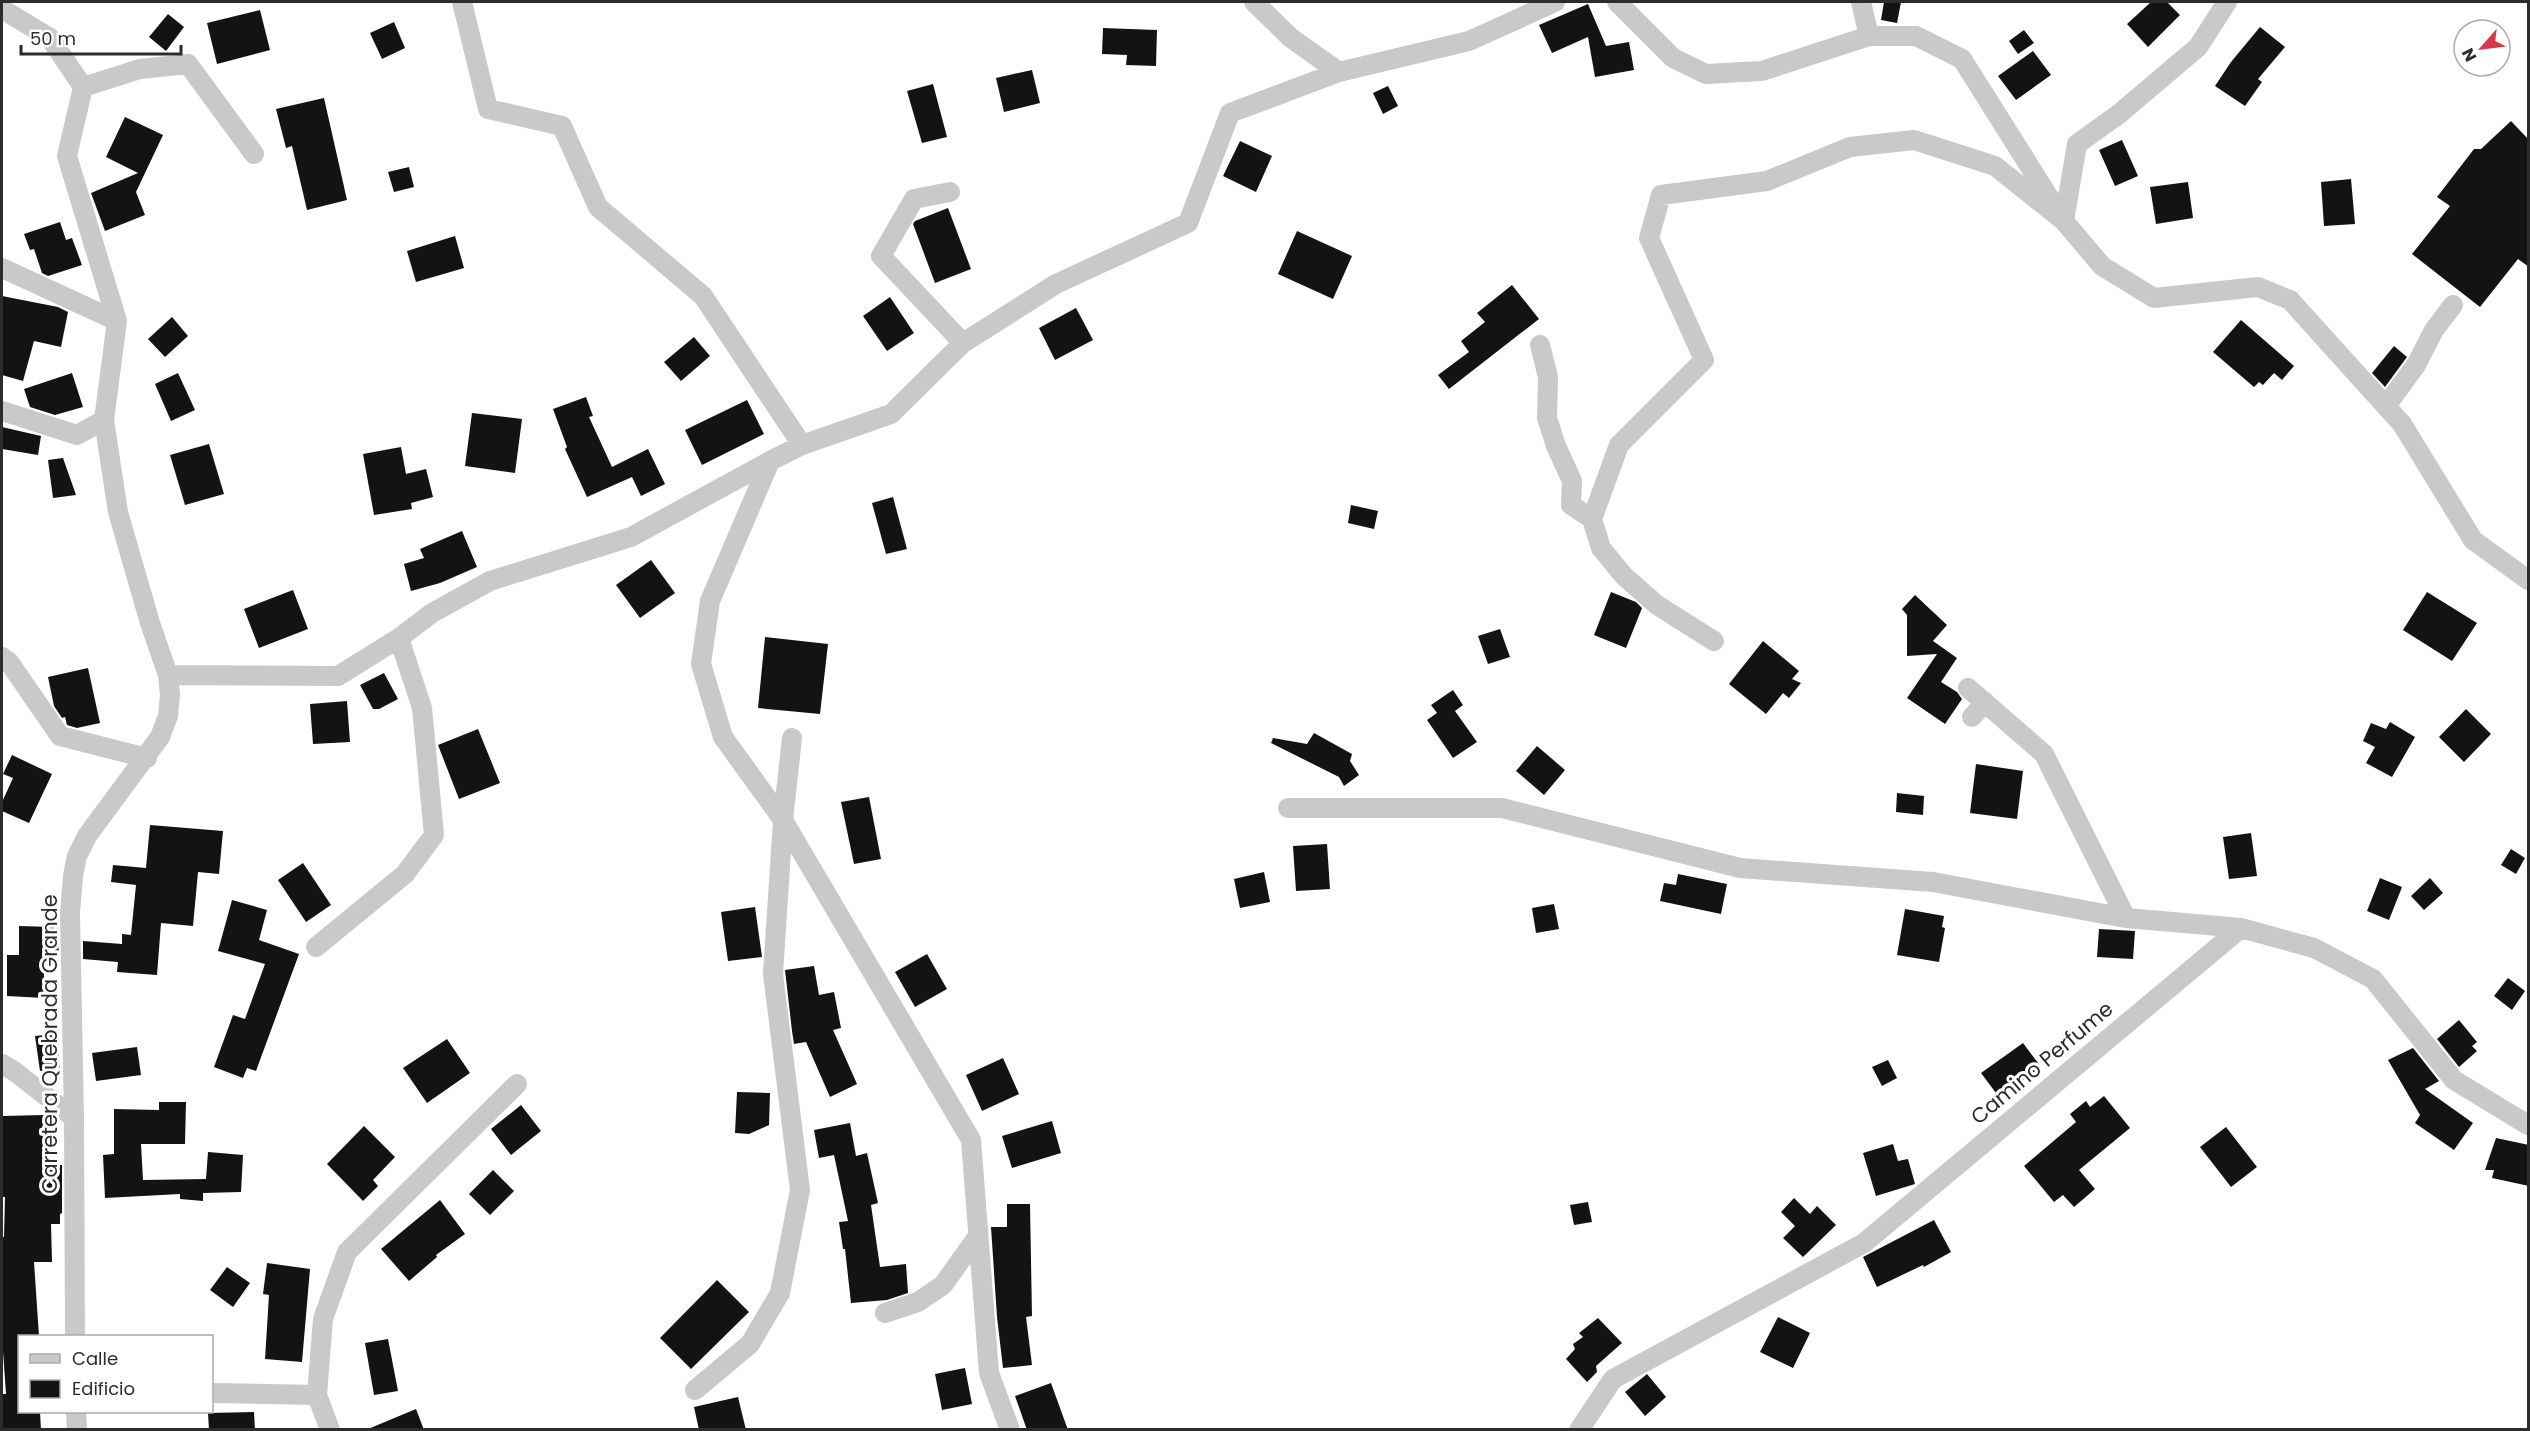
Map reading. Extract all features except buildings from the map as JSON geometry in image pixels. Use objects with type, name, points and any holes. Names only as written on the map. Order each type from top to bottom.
[{"type":"street","points":[[462,2],[488,109],[562,126],[598,207],[703,296],[802,446]]},
{"type":"street","points":[[1254,2],[1291,38],[1339,72]]},
{"type":"street","points":[[168,675],[338,676],[399,638],[432,613],[490,581],[631,537],[770,461],[802,446],[891,414],[963,343],[1056,284],[1188,223],[1230,113],[1339,72],[1469,41],[1555,2]]},
{"type":"street","points":[[1617,2],[1673,58],[1706,74],[1762,71],[1869,36],[1916,36],[1962,59],[2064,221],[2102,266],[2154,298],[2258,287],[2289,300],[2402,424],[2473,540],[2529,580]]},
{"type":"street","points":[[1861,2],[1869,36]]},
{"type":"street","points":[[2064,221],[2077,144],[2119,114],[2198,47],[2227,2]]},
{"type":"street","points":[[2,9],[50,38],[83,87],[140,69],[189,64],[254,154]]},
{"type":"street","name":"Carretera Quebrada Grande","points":[[75,1335],[70,913],[77,856],[87,836],[147,758],[160,737],[168,716],[170,695],[168,675],[117,512],[104,420],[117,321],[67,156],[83,87]]},
{"type":"street","points":[[1714,641],[1657,605],[1624,576],[1600,548],[1592,519],[1619,445],[1704,360],[1649,238],[1661,195],[1767,181],[1850,147],[1914,140],[1995,166],[2064,221]]},
{"type":"street","points":[[950,192],[914,199],[881,256],[963,343]]},
{"type":"street","points":[[2,268],[117,321]]},
{"type":"street","points":[[2386,406],[2416,365],[2434,330],[2453,305]]},
{"type":"street","points":[[1540,345],[1548,377],[1547,418],[1556,446],[1572,481],[1572,505],[1592,519]]},
{"type":"street","points":[[2,411],[77,435],[104,420]]},
{"type":"street","points":[[770,461],[710,601],[700,664],[723,737],[783,820],[971,1140],[989,1373],[1010,1430]]},
{"type":"street","points":[[316,947],[405,874],[434,835],[422,708],[399,638]]},
{"type":"street","points":[[2,657],[9,662],[60,736],[147,758]]},
{"type":"street","points":[[1968,688],[2044,754],[2126,918]]},
{"type":"street","points":[[1972,717],[1985,702]]},
{"type":"street","points":[[695,1390],[750,1344],[780,1293],[800,1190],[773,974],[783,820],[792,738]]},
{"type":"street","points":[[1288,807],[1502,808],[1740,868],[1933,882],[2126,918],[2241,928],[2314,948],[2373,979],[2454,1080],[2529,1125]]},
{"type":"street","name":"Camino Perfume","points":[[1579,1430],[1613,1379],[1864,1243],[2241,928]]},
{"type":"street","points":[[2,1064],[74,1118]]},
{"type":"street","points":[[330,1430],[316,1395],[323,1319],[347,1252],[517,1084]]},
{"type":"street","points":[[885,1313],[918,1302],[943,1285],[978,1236]]},
{"type":"street","points":[[213,1393],[316,1395]]},
{"type":"street","points":[[76,1413],[77,1430]]}]
